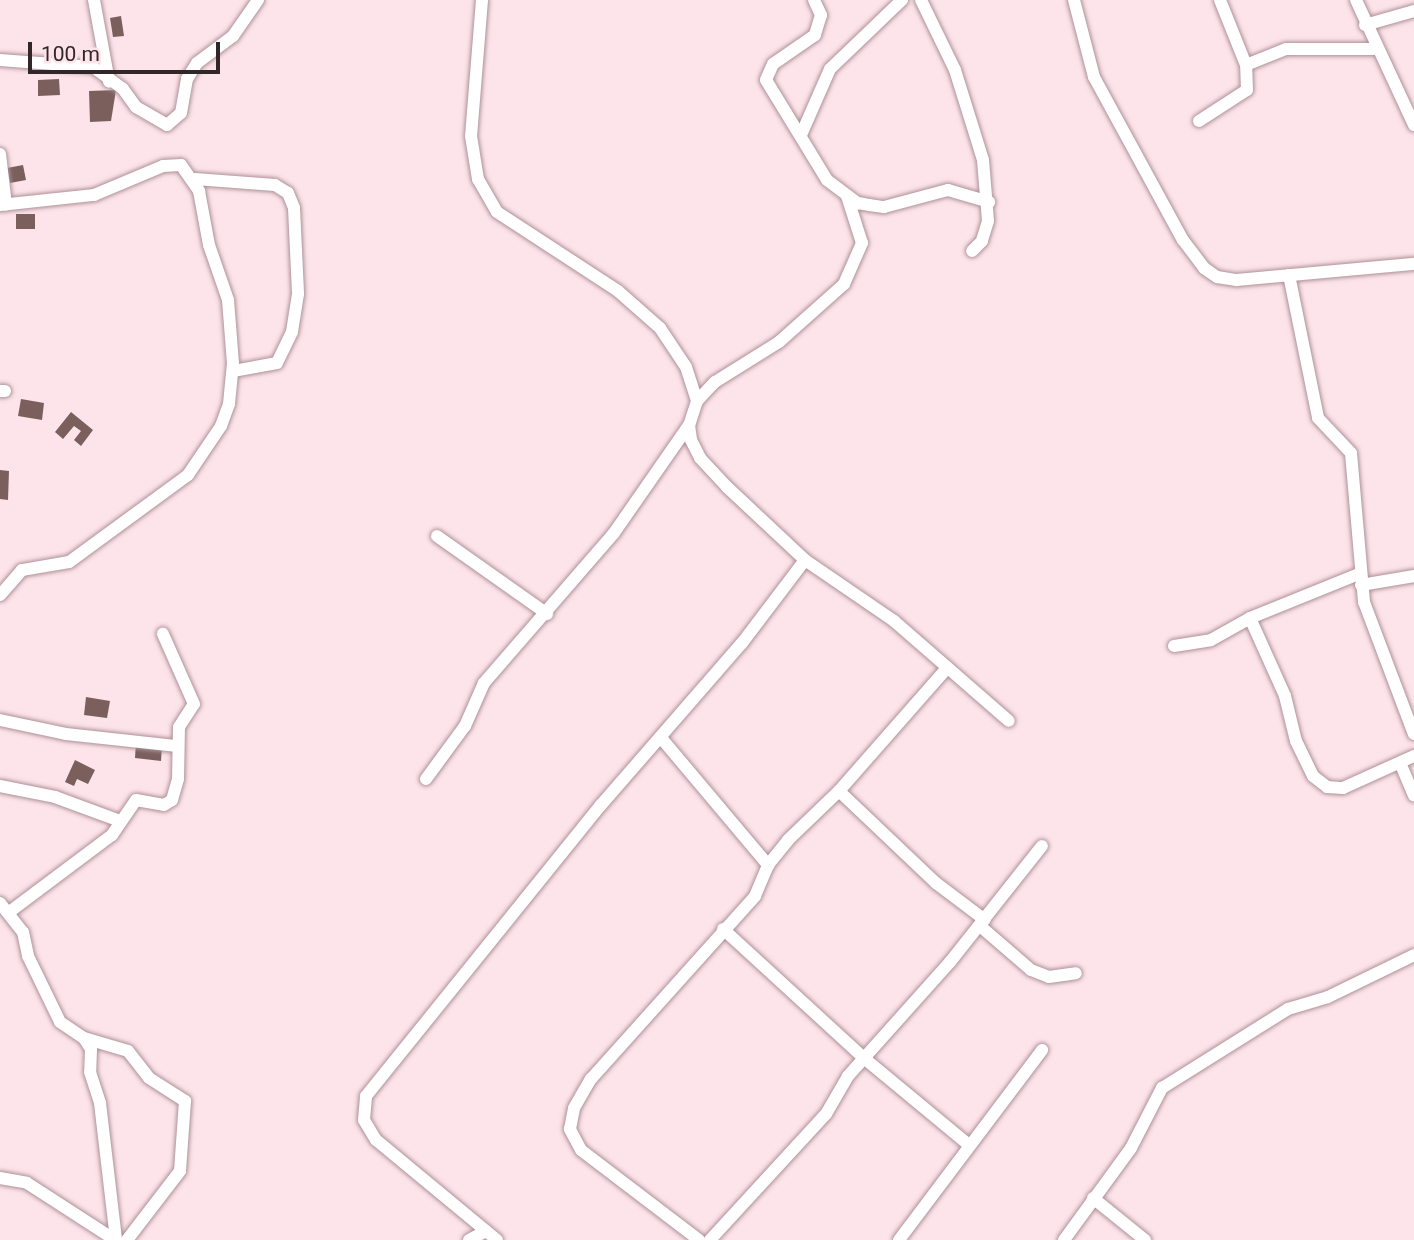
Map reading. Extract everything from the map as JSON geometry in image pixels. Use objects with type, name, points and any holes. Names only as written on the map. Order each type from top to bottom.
[{"type":"street","points":[[94,0],[109,83]]},
{"type":"street","points":[[1,64],[85,65],[161,124],[174,123],[197,63],[233,36],[258,0]]},
{"type":"street","points":[[482,0],[471,136],[473,162],[490,200],[504,218],[609,284],[660,328],[686,367],[697,401]]},
{"type":"street","points":[[814,0],[821,15],[816,35],[773,64],[766,80],[827,180],[858,203],[884,207],[948,190],[989,202]]},
{"type":"street","points":[[801,135],[830,69],[902,0]]},
{"type":"street","points":[[921,0],[962,88],[980,145],[989,202],[986,233],[972,251]]},
{"type":"street","points":[[1074,0],[1094,77],[1196,258],[1217,277],[1237,280],[1414,264]]},
{"type":"street","points":[[1199,121],[1245,93],[1246,65],[1220,0]]},
{"type":"street","points":[[1356,0],[1365,25],[1414,125]]},
{"type":"street","points":[[1365,25],[1414,11]]},
{"type":"street","points":[[1246,65],[1286,49],[1378,49]]},
{"type":"street","points":[[0,153],[3,205],[94,195],[163,166],[181,165],[195,179],[228,300],[233,371],[221,426],[188,475],[69,562],[22,570],[0,595]]},
{"type":"street","points":[[195,179],[275,184],[288,193],[294,208],[298,294],[292,332],[277,363],[233,371]]},
{"type":"street","points":[[426,779],[465,726],[484,683],[547,614],[614,533],[689,425],[697,401],[715,382],[779,342],[844,284],[862,243],[847,196]]},
{"type":"street","points":[[1289,275],[1318,418],[1352,453],[1360,580],[1414,734]]},
{"type":"street","points":[[689,425],[700,458],[805,560],[862,596],[1009,721]]},
{"type":"street","points":[[437,536],[547,614]]},
{"type":"street","points":[[497,1240],[376,1140],[363,1120],[366,1096],[601,805],[662,739],[805,560]]},
{"type":"street","points":[[1174,646],[1211,640],[1250,618],[1360,580],[1414,576]]},
{"type":"street","points":[[1250,618],[1285,696],[1296,741],[1313,776],[1327,787],[1343,788],[1401,765],[1414,756]]},
{"type":"street","points":[[127,1240],[180,1171],[187,1107],[180,1094],[149,1079],[128,1051],[84,1038],[60,1023],[27,956],[23,932],[4,908],[112,835],[136,800],[164,805],[172,800],[178,779],[179,727],[194,704],[193,696],[163,634]]},
{"type":"street","points":[[698,1240],[582,1150],[570,1129],[574,1108],[591,1079],[755,896],[768,864],[839,791],[947,668]]},
{"type":"street","points":[[0,720],[66,734],[177,746]]},
{"type":"street","points":[[662,739],[768,864]]},
{"type":"street","points":[[1401,765],[1414,795]]},
{"type":"street","points":[[0,786],[55,797],[121,821]]},
{"type":"street","points":[[839,791],[1031,970],[1049,977],[1076,973]]},
{"type":"street","points":[[710,1240],[826,1114],[865,1059],[982,923],[1042,846]]},
{"type":"street","points":[[723,929],[865,1059],[969,1145]]},
{"type":"street","points":[[1064,1240],[1132,1148],[1153,1101],[1171,1080],[1227,1051],[1288,1009],[1328,997],[1414,955]]},
{"type":"street","points":[[84,1038],[91,1049],[90,1072],[100,1103],[115,1240]]},
{"type":"street","points":[[906,1238],[969,1145],[1042,1050]]},
{"type":"street","points":[[0,1178],[27,1183],[115,1240]]},
{"type":"street","points":[[1093,1198],[1145,1240]]},
{"type":"street","points":[[470,1240],[486,1231]]},
{"type":"building","points":[[121,16],[124,36],[113,37],[110,18]]},
{"type":"building","points":[[59,79],[60,95],[38,96],[38,80]]},
{"type":"building","points":[[116,90],[111,121],[90,122],[89,91]]},
{"type":"building","points":[[23,165],[26,180],[10,183],[7,168]]},
{"type":"building","points":[[16,214],[35,214],[35,229],[16,229]]},
{"type":"building","points":[[21,399],[44,403],[42,420],[18,416]]},
{"type":"building","points":[[71,412],[93,430],[81,446],[74,440],[81,431],[74,426],[63,439],[55,432]]},
{"type":"building","points":[[0,470],[9,471],[8,500],[0,499]]},
{"type":"building","points":[[86,697],[110,701],[107,718],[84,715]]},
{"type":"building","points":[[136,743],[162,746],[161,761],[135,758]]},
{"type":"building","points":[[75,760],[95,770],[88,784],[77,779],[74,786],[65,782]]}]
